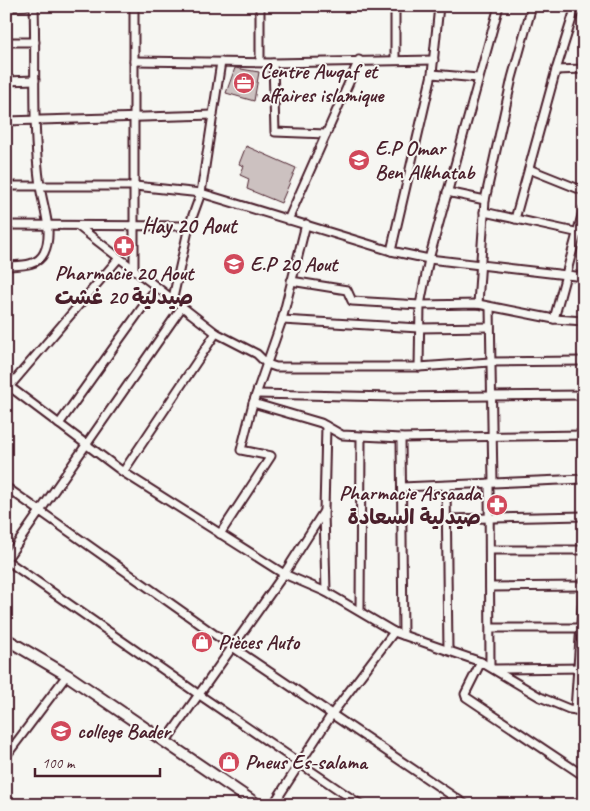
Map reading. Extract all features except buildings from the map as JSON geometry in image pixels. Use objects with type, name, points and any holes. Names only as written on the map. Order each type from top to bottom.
[{"type":"main road","points":[[6,639],[67,676],[166,741],[258,805]]},
{"type":"street","points":[[6,6],[25,6]]},
{"type":"street","points":[[6,266],[32,264],[39,260],[47,246],[48,226],[40,186],[36,120],[34,6]]},
{"type":"street","points":[[134,6],[136,225],[134,270]]},
{"type":"street","points":[[260,6],[260,62]]},
{"type":"street","points":[[395,6],[395,59]]},
{"type":"street","points":[[391,251],[432,74],[439,6]]},
{"type":"street","points":[[419,367],[420,305],[429,259],[499,6]]},
{"type":"street","points":[[478,304],[485,200],[512,78],[532,6]]},
{"type":"street","points":[[516,218],[556,70],[576,6]]},
{"type":"street","points":[[6,42],[35,42]]},
{"type":"street","points":[[288,220],[359,60]]},
{"type":"street","points":[[134,61],[434,60]]},
{"type":"street","points":[[172,298],[189,226],[201,193],[222,62]]},
{"type":"street","points":[[273,62],[275,132],[326,134]]},
{"type":"street","points":[[556,70],[584,69]]},
{"type":"street","points":[[432,74],[478,78]]},
{"type":"street","points":[[6,81],[35,80]]},
{"type":"street","points":[[6,121],[213,115]]},
{"type":"street","points":[[529,169],[584,191]]},
{"type":"street","points":[[6,186],[135,186],[201,193],[391,251],[429,259],[584,276]]},
{"type":"street","points":[[447,192],[485,200]]},
{"type":"street","points":[[554,319],[568,274],[576,233],[584,208]]},
{"type":"street","points":[[484,212],[584,234]]},
{"type":"street","points":[[220,534],[271,456],[241,450],[254,403],[282,320],[306,224]]},
{"type":"street","points":[[6,225],[189,226]]},
{"type":"street","points":[[78,226],[216,333],[257,354],[268,364],[284,368],[419,367],[490,362],[584,360]]},
{"type":"street","points":[[119,258],[7,385],[123,472],[284,574],[326,592],[394,632],[482,662],[493,667],[534,694],[575,710],[584,710]]},
{"type":"street","points":[[291,281],[347,290],[352,301],[420,305],[478,304],[554,319],[584,322]]},
{"type":"street","points":[[59,424],[157,287]]},
{"type":"street","points":[[182,307],[6,560],[361,805]]},
{"type":"street","points":[[490,307],[490,587],[493,667]]},
{"type":"street","points":[[282,320],[419,328],[490,327]]},
{"type":"street","points":[[123,472],[216,333]]},
{"type":"street","points":[[257,394],[490,397],[584,396]]},
{"type":"street","points":[[254,403],[326,426],[342,436],[401,438],[584,435]]},
{"type":"street","points":[[326,426],[324,511],[326,592]]},
{"type":"street","points":[[360,611],[361,437]]},
{"type":"street","points":[[401,438],[403,635]]},
{"type":"street","points":[[402,487],[584,478]]},
{"type":"street","points":[[446,486],[448,650]]},
{"type":"street","points":[[6,487],[231,646],[466,805]]},
{"type":"street","points":[[166,741],[231,646],[284,574],[324,511]]},
{"type":"street","points":[[446,519],[584,516]]},
{"type":"street","points":[[490,550],[584,550]]},
{"type":"street","points":[[575,710],[581,668],[584,580]]},
{"type":"street","points":[[490,587],[584,586]]},
{"type":"street","points":[[491,628],[582,628]]},
{"type":"street","points":[[273,805],[332,714],[394,632]]},
{"type":"street","points":[[482,662],[465,694],[466,697],[584,776]]},
{"type":"street","points":[[493,667],[581,668]]},
{"type":"street","points":[[6,756],[67,676]]},
{"type":"place","name":"Centre Awqaf et affaires islamique","points":[[244,83]]},
{"type":"place","name":"E.P Omar Ben Alkhatab","points":[[359,160]]},
{"type":"place","name":"Pharmacie 20 Aout صيدلية 20 غشت","points":[[124,246]]},
{"type":"place","name":"E.P 20 Aout","points":[[234,264]]},
{"type":"place","name":"Pharmacie Assaada صيدلية السعادة","points":[[497,505]]},
{"type":"place","name":"Pièces Auto","points":[[202,642]]},
{"type":"place","name":"college Bader","points":[[61,731]]},
{"type":"place","name":"Pneus Es-salama","points":[[229,762]]},
{"type":"district","name":"Hay 20 Aout","points":[[189,226]]}]
